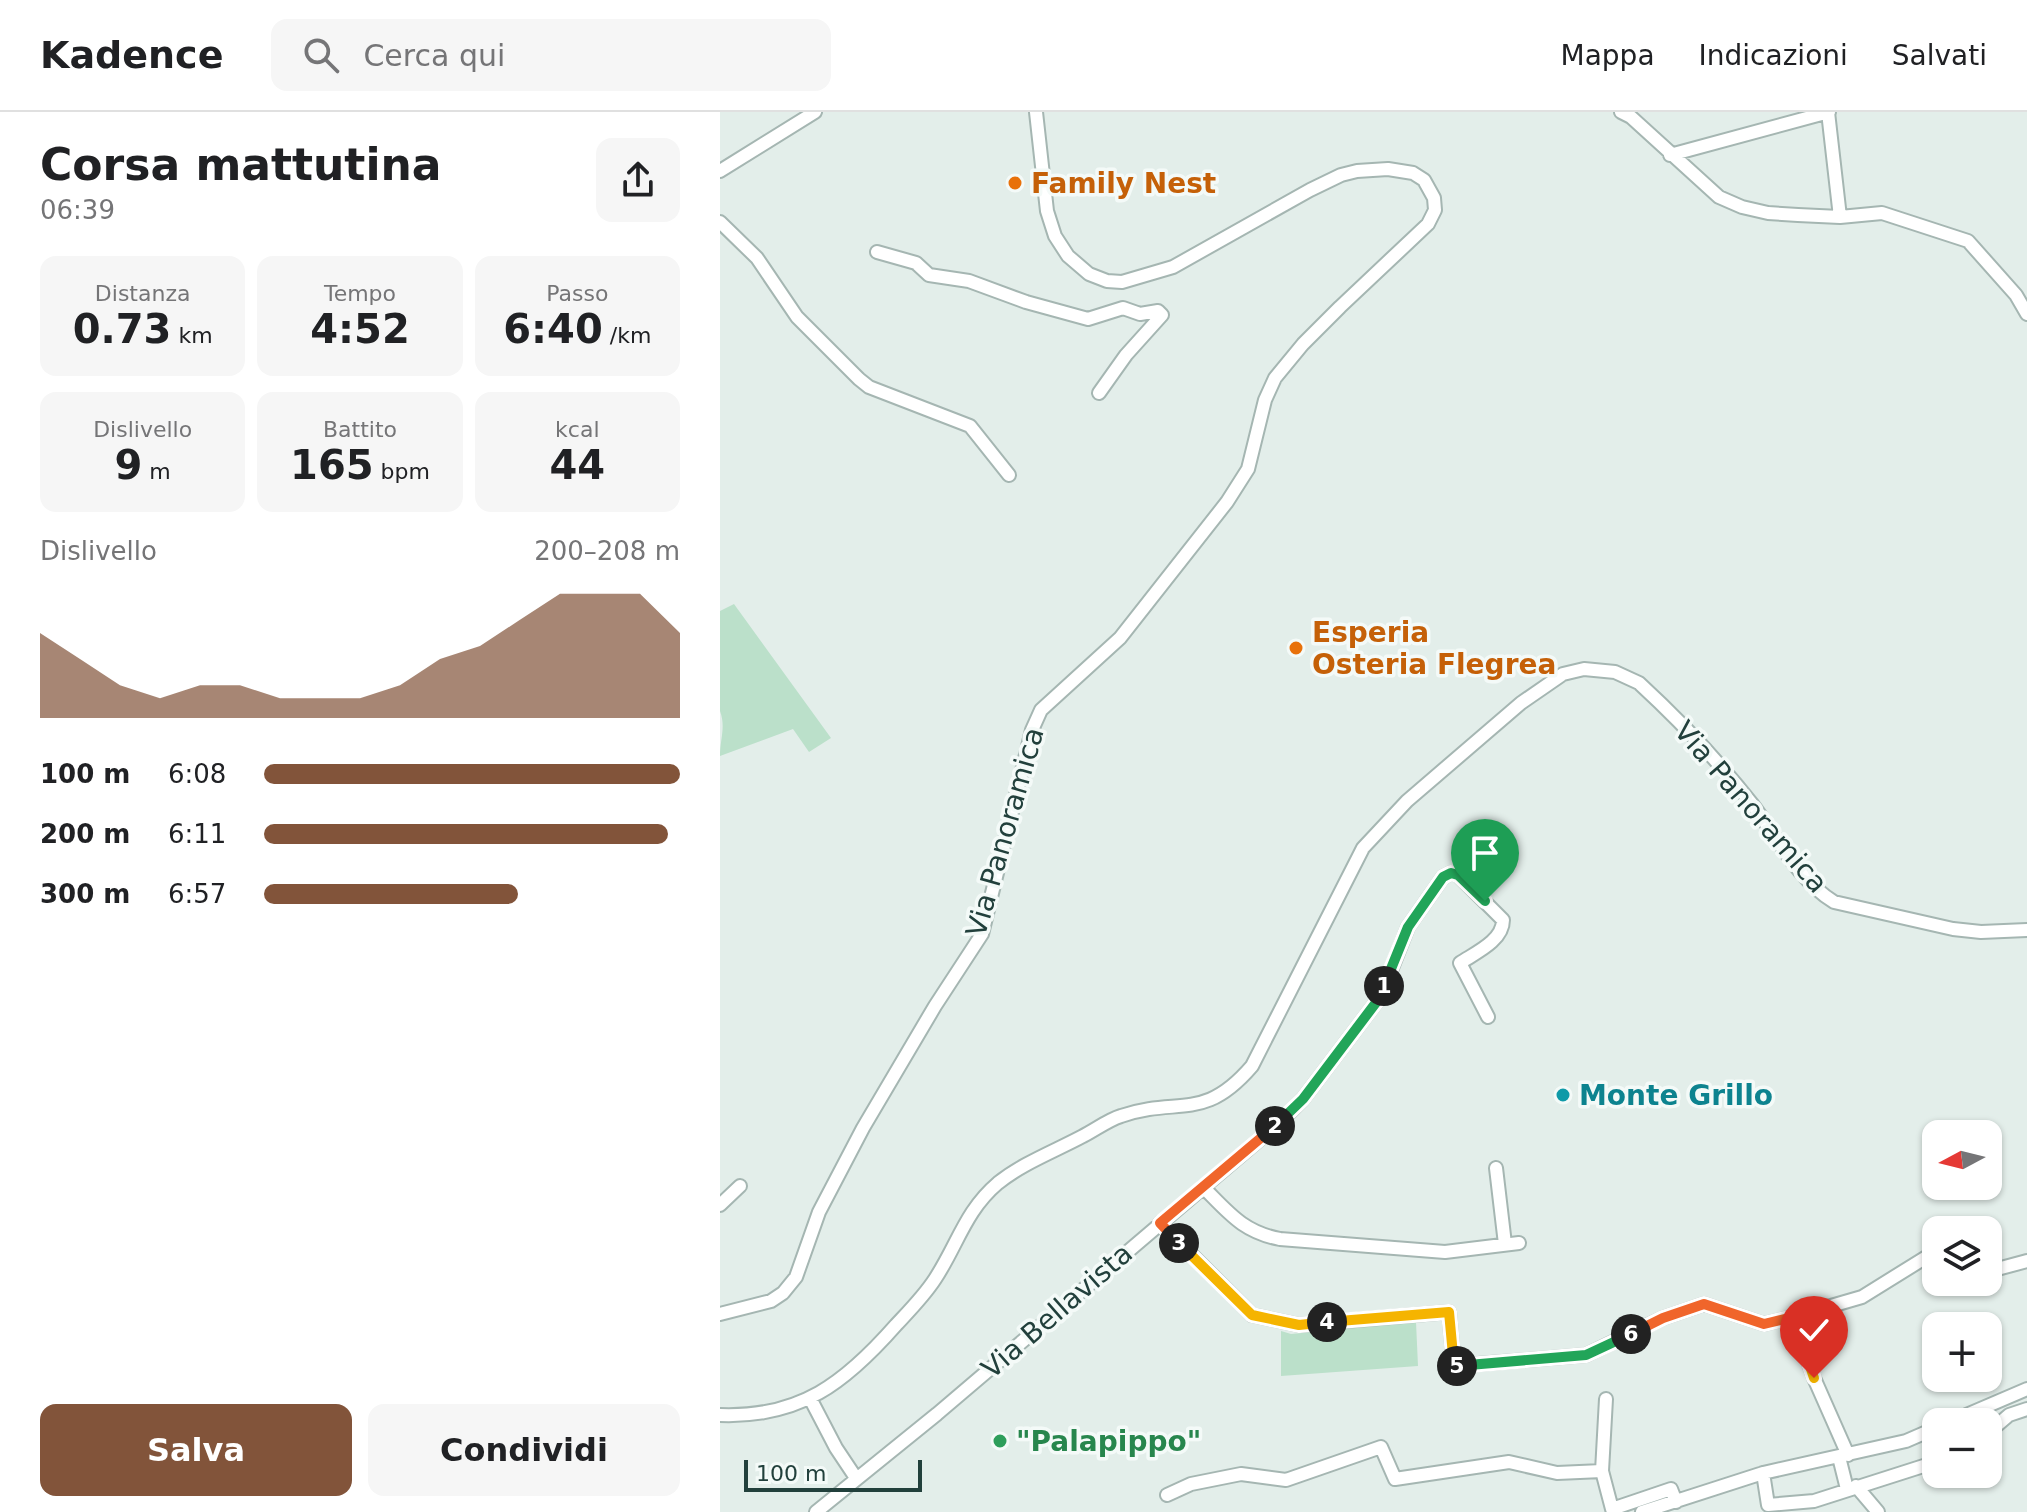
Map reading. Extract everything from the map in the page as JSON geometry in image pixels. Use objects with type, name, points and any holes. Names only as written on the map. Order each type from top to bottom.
[{"type":"street","points":[[720,171],[815,112]]},
{"type":"street","points":[[1036,112],[1047,211],[1055,236],[1068,256],[1089,274],[1107,281],[1122,282],[1123,308]]},
{"type":"street","points":[[1621,112],[1631,117],[1719,197],[1742,207],[1768,213],[1840,217],[1882,213],[1968,241],[2016,295],[2027,314]]},
{"type":"street","points":[[1670,155],[1828,112],[1840,217]]},
{"type":"street","name":"Via Panoramica","points":[[722,1310],[771,1301],[783,1293],[796,1277],[819,1212],[863,1128],[935,1006],[982,934],[1032,730],[1041,710],[1111,649],[1227,502],[1248,469],[1265,400],[1275,378],[1321,325],[1428,224],[1435,210],[1434,198],[1424,180],[1413,173],[1388,169],[1341,175],[1173,267],[1122,282]]},
{"type":"street","points":[[720,222],[757,258],[797,317],[859,379],[869,387],[970,426],[1009,475]]},
{"type":"street","points":[[877,252],[916,263],[929,275],[969,281],[1026,302],[1088,319],[1123,308],[1140,314],[1158,311],[1162,315],[1126,355],[1099,393]]},
{"type":"street","name":"Via Panoramica","points":[[720,1415],[742,1416],[779,1410],[811,1400],[851,1373],[937,1277],[967,1216],[1007,1176],[1118,1116],[1194,1106],[1212,1100],[1238,1082],[1252,1066],[1363,848],[1407,801],[1521,703],[1563,674],[1584,669],[1615,672],[1639,683],[1746,797],[1776,834],[1799,872],[1834,902],[1953,929],[1981,932],[2027,930]]},
{"type":"street","name":"Via Bellavista","points":[[816,1512],[937,1414],[1280,1122],[1303,1099],[1381,996],[1408,927],[1443,877],[1451,873],[1458,875],[1503,920],[1504,926],[1495,939],[1460,963],[1488,1017]]},
{"type":"street","points":[[1496,1168],[1505,1244]]},
{"type":"street","points":[[720,1205],[740,1186]]},
{"type":"street","points":[[1203,1187],[1243,1227],[1258,1235],[1280,1239],[1445,1252],[1519,1243]]},
{"type":"street","points":[[1160,1223],[1252,1315],[1299,1325],[1449,1312],[1454,1366],[1586,1355],[1663,1318],[1704,1304],[1764,1324],[1862,1297],[1922,1260]]},
{"type":"street","points":[[2002,1268],[2027,1261]]},
{"type":"street","points":[[1793,1317],[1852,1488],[1878,1512]]},
{"type":"street","points":[[1983,1408],[2027,1389]]},
{"type":"street","points":[[1606,1399],[1602,1471],[1612,1509],[1671,1489],[1676,1502]]},
{"type":"street","points":[[811,1400],[856,1478]]},
{"type":"street","points":[[2002,1421],[2027,1409]]},
{"type":"street","points":[[1642,1512],[1763,1473],[1906,1441],[1922,1434]]},
{"type":"street","points":[[1167,1495],[1191,1484],[1241,1474],[1286,1480],[1381,1447],[1395,1479],[1509,1462],[1557,1473],[1602,1471]]},
{"type":"street","points":[[1763,1473],[1768,1505],[1816,1506],[1852,1488],[1922,1466]]},
{"type":"street","points":[[829,1501],[839,1512]]},
{"type":"green space","points":[[734,604],[831,738],[809,752],[793,729],[720,756],[723,728],[720,711],[720,611]]},
{"type":"green space","points":[[1416,1322],[1418,1366],[1281,1376],[1281,1331],[1291,1334]]},
{"type":"place","name":"Family Nest","points":[[1015,183]]},
{"type":"place","name":"Esperia Osteria Flegrea","points":[[1296,648]]},
{"type":"place","name":"Monte Grillo","points":[[1563,1095]]},
{"type":"place","name":"\"Palapippo\"","points":[[1000,1441]]},
{"type":"route","points":[[1485,901],[1458,875],[1451,873],[1443,877],[1408,927],[1381,996],[1303,1099],[1160,1223],[1252,1315],[1299,1325],[1449,1312],[1454,1366],[1586,1355],[1663,1318],[1704,1304],[1764,1324],[1793,1317],[1814,1378]]}]
